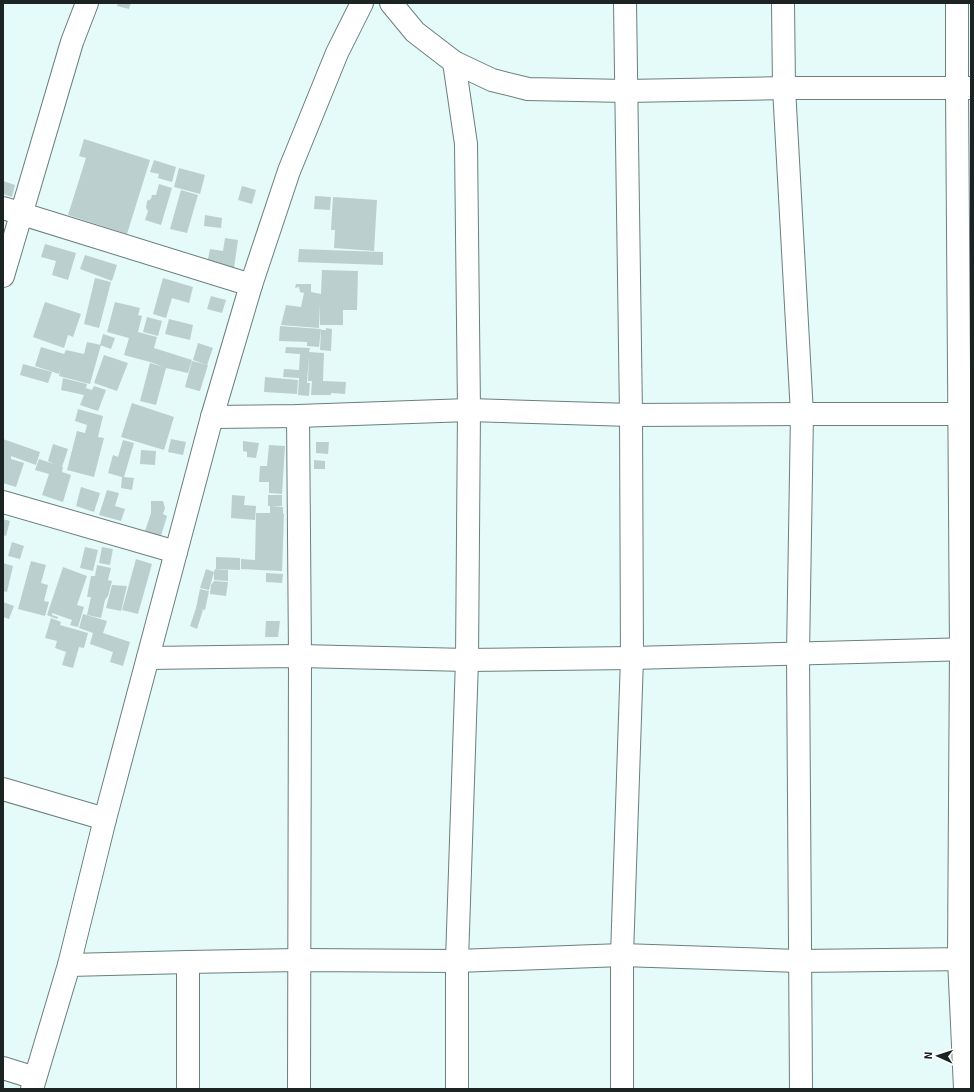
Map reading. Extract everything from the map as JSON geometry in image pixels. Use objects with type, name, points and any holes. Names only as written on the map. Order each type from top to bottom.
[{"type":"street","points":[[3,276],[12,211],[87,3]]},
{"type":"street","points":[[3,1068],[33,1083],[69,965],[105,819],[212,417],[251,285],[289,171],[337,53],[362,3]]},
{"type":"street","points":[[391,3],[415,32],[454,62],[492,80],[528,89],[626,91],[784,88],[964,88]]},
{"type":"street","points":[[622,1089],[622,955],[632,658],[631,415],[625,3]]},
{"type":"street","points":[[783,3],[784,88],[802,414],[798,654],[800,1089]]},
{"type":"street","points":[[957,3],[964,88],[966,649],[965,1089]]},
{"type":"street","points":[[454,62],[466,144],[469,410],[467,660],[457,960],[457,1089]]},
{"type":"street","points":[[12,211],[251,285]]},
{"type":"street","points":[[212,417],[298,416],[469,410],[631,415],[965,415]]},
{"type":"street","points":[[298,416],[300,656],[299,1089]]},
{"type":"street","points":[[3,502],[176,552]]},
{"type":"street","points":[[148,658],[300,656],[467,660],[632,658],[966,649]]},
{"type":"street","points":[[3,788],[105,819]]},
{"type":"street","points":[[69,965],[300,960],[457,960],[622,955],[799,961],[965,959]]},
{"type":"street","points":[[188,962],[188,1089]]},
{"type":"building","points":[[118,3],[131,3],[129,9],[117,6]]},
{"type":"building","points":[[84,139],[150,160],[127,234],[68,215],[86,158],[79,156]]},
{"type":"building","points":[[154,160],[176,167],[172,182],[158,178],[159,174],[150,172]]},
{"type":"building","points":[[179,168],[205,175],[200,194],[174,187]]},
{"type":"building","points":[[3,181],[15,185],[12,197],[3,194]]},
{"type":"building","points":[[159,184],[172,188],[161,225],[145,220],[148,211],[146,208],[147,201],[151,199],[152,195],[156,195]]},
{"type":"building","points":[[242,186],[256,190],[252,204],[238,200]]},
{"type":"building","points":[[181,190],[198,195],[187,233],[170,229]]},
{"type":"building","points":[[315,196],[331,197],[330,210],[314,209]]},
{"type":"building","points":[[333,197],[377,200],[374,251],[334,248],[335,230],[331,230]]},
{"type":"building","points":[[205,215],[222,218],[221,228],[204,226]]},
{"type":"building","points":[[225,238],[238,240],[234,268],[207,264],[210,249],[223,251]]},
{"type":"building","points":[[45,244],[76,253],[68,280],[52,275],[56,261],[41,257]]},
{"type":"building","points":[[299,249],[383,252],[383,265],[298,262]]},
{"type":"building","points":[[85,255],[117,265],[112,281],[80,269]]},
{"type":"building","points":[[322,270],[358,271],[357,310],[343,310],[343,325],[320,325],[320,304],[319,328],[281,325],[286,305],[301,307],[304,293],[300,292],[299,287],[295,288],[296,284],[311,284],[311,292],[321,294]]},
{"type":"building","points":[[95,278],[111,282],[99,328],[84,324]]},
{"type":"building","points":[[163,278],[193,287],[189,303],[172,298],[166,318],[153,314]]},
{"type":"building","points":[[211,296],[226,300],[222,313],[207,309]]},
{"type":"building","points":[[45,302],[81,314],[73,337],[68,335],[64,348],[33,337]]},
{"type":"building","points":[[115,302],[140,308],[138,315],[142,316],[138,332],[157,337],[154,348],[192,360],[188,373],[166,368],[156,405],[140,401],[150,363],[164,367],[124,355],[129,338],[107,332]]},
{"type":"building","points":[[147,317],[162,321],[158,336],[143,332]]},
{"type":"building","points":[[169,319],[193,325],[190,340],[165,334]]},
{"type":"building","points":[[280,326],[321,329],[319,347],[307,346],[307,342],[279,341]]},
{"type":"building","points":[[326,328],[332,329],[331,351],[320,350],[321,330],[326,330]]},
{"type":"building","points":[[103,334],[115,338],[111,349],[100,345]]},
{"type":"building","points":[[87,342],[101,345],[90,384],[59,376],[61,367],[59,374],[35,366],[41,347],[64,354],[66,350],[84,354]]},
{"type":"building","points":[[198,343],[213,348],[207,365],[193,360]]},
{"type":"building","points":[[286,347],[310,348],[309,352],[324,353],[323,381],[346,382],[345,394],[331,393],[331,395],[311,395],[312,381],[308,381],[309,356],[307,383],[310,383],[309,396],[298,395],[299,378],[283,377],[284,369],[299,370],[300,354],[285,353]]},
{"type":"building","points":[[104,355],[128,363],[117,391],[94,383]]},
{"type":"building","points":[[192,361],[208,365],[200,391],[185,387]]},
{"type":"building","points":[[23,364],[52,372],[48,383],[20,375]]},
{"type":"building","points":[[265,377],[298,380],[297,394],[264,392]]},
{"type":"building","points":[[63,378],[87,384],[86,388],[92,390],[94,386],[106,390],[98,411],[80,405],[84,395],[61,390]]},
{"type":"building","points":[[132,403],[174,417],[164,450],[121,437]]},
{"type":"building","points":[[78,409],[103,416],[98,437],[104,438],[94,477],[67,470],[77,431],[85,433],[87,425],[75,421]]},
{"type":"building","points":[[3,439],[40,452],[36,465],[11,456],[11,459],[24,463],[16,487],[3,483]]},
{"type":"building","points":[[171,439],[186,442],[183,455],[168,452]]},
{"type":"building","points":[[123,440],[134,443],[124,477],[134,478],[132,490],[121,488],[122,477],[108,473],[113,455],[118,457]]},
{"type":"building","points":[[243,441],[259,443],[256,458],[247,457],[247,452],[243,451]]},
{"type":"building","points":[[316,442],[329,442],[328,454],[316,453]]},
{"type":"building","points":[[53,444],[68,449],[62,467],[62,472],[71,475],[63,502],[42,495],[49,474],[35,470],[39,459],[54,464],[48,461]]},
{"type":"building","points":[[269,445],[285,446],[282,494],[269,493],[269,482],[259,482],[260,466],[267,466]]},
{"type":"building","points":[[141,450],[156,451],[155,465],[140,464]]},
{"type":"building","points":[[314,460],[325,461],[325,469],[314,469]]},
{"type":"building","points":[[81,487],[100,493],[94,512],[76,506]]},
{"type":"building","points":[[107,490],[119,493],[115,506],[125,509],[121,521],[99,515]]},
{"type":"building","points":[[232,495],[245,496],[244,505],[256,506],[255,520],[231,518]]},
{"type":"building","points":[[268,495],[282,495],[282,506],[272,506],[283,507],[282,571],[241,569],[241,559],[255,560],[256,513],[270,513],[270,506],[268,506]]},
{"type":"building","points":[[151,501],[163,501],[165,508],[163,514],[167,516],[161,536],[145,531],[151,513]]},
{"type":"building","points":[[3,519],[10,521],[6,536],[3,535]]},
{"type":"building","points":[[12,542],[24,546],[20,559],[8,556]]},
{"type":"building","points":[[85,547],[98,550],[93,571],[80,568]]},
{"type":"building","points":[[102,547],[113,549],[110,565],[99,563]]},
{"type":"building","points":[[216,557],[240,558],[240,570],[216,569]]},
{"type":"building","points":[[136,559],[152,564],[138,614],[122,610]]},
{"type":"building","points":[[31,561],[46,565],[41,583],[48,585],[44,601],[49,602],[45,616],[18,609]]},
{"type":"building","points":[[3,563],[13,566],[7,592],[3,591]]},
{"type":"building","points":[[97,565],[111,568],[108,580],[112,581],[108,596],[105,600],[101,618],[87,615],[91,597],[87,597],[91,576],[95,576]]},
{"type":"building","points":[[63,567],[87,576],[77,605],[84,607],[78,627],[70,625],[72,620],[52,613],[52,615],[58,617],[57,619],[47,615]]},
{"type":"building","points":[[206,569],[214,572],[209,590],[200,588]]},
{"type":"building","points":[[215,569],[228,570],[228,581],[214,580]]},
{"type":"building","points":[[266,573],[283,574],[282,583],[266,582]]},
{"type":"building","points":[[214,581],[228,582],[226,596],[210,594],[211,585]]},
{"type":"building","points":[[112,585],[127,586],[121,611],[106,608]]},
{"type":"building","points":[[200,589],[209,591],[205,610],[200,609],[203,610],[197,629],[190,626]]},
{"type":"building","points":[[3,602],[14,606],[9,619],[3,617]]},
{"type":"building","points":[[83,614],[107,621],[103,633],[130,642],[123,666],[110,662],[113,652],[90,644],[93,633],[79,628]]},
{"type":"building","points":[[51,618],[61,622],[60,625],[88,633],[84,648],[79,647],[73,668],[62,665],[66,652],[55,648],[57,641],[45,638]]},
{"type":"building","points":[[266,621],[280,621],[278,637],[265,637]]}]
